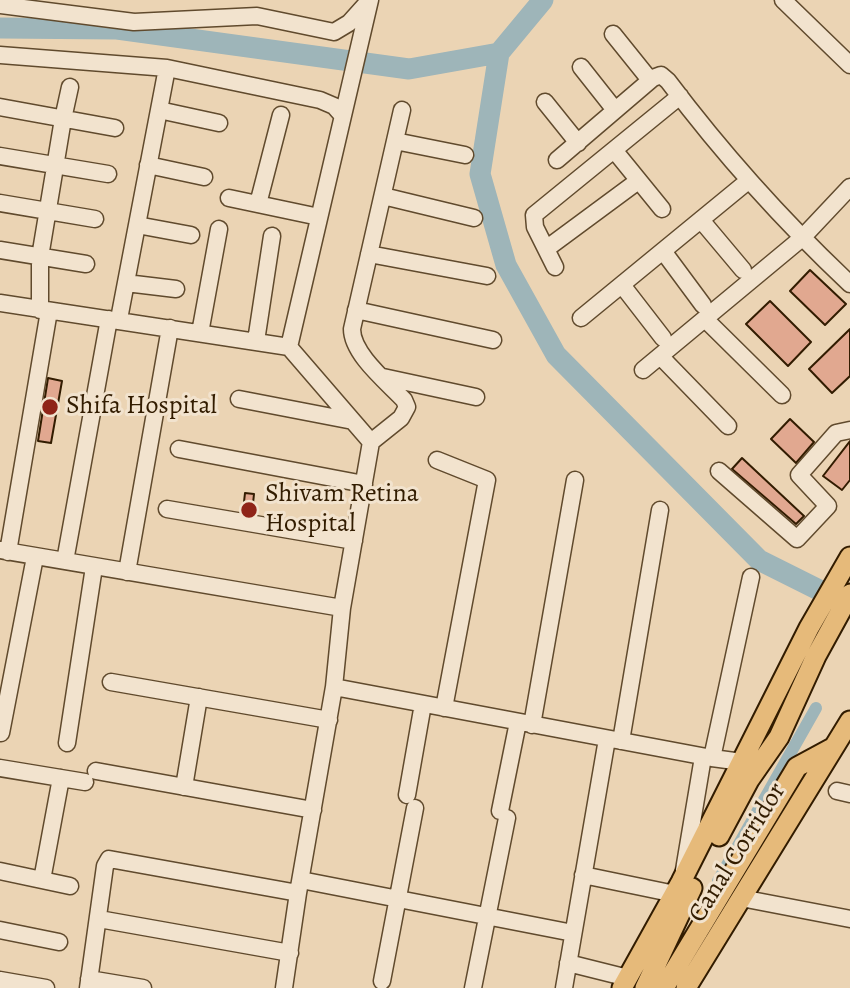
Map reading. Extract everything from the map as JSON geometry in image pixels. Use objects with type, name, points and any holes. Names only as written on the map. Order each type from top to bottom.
[{"type":"main road","points":[[653,986],[687,897],[743,792],[779,737],[797,696],[818,632],[850,557]]},
{"type":"main road","points":[[625,983],[678,888],[763,720],[818,632],[850,594]]},
{"type":"main road","points":[[763,720],[779,737]]},
{"type":"main road","name":"Canal Corridor","points":[[688,988],[850,721]]},
{"type":"main road","points":[[653,986],[701,928],[797,767],[835,747]]},
{"type":"street","points":[[0,5],[134,22],[257,16],[334,32],[349,23],[370,0]]},
{"type":"street","points":[[289,346],[370,0]]},
{"type":"street","points":[[783,0],[849,63]]},
{"type":"street","points":[[613,34],[650,80]]},
{"type":"street","points":[[0,55],[167,68],[320,100],[343,110]]},
{"type":"street","points":[[581,67],[615,110]]},
{"type":"street","points":[[65,561],[114,319],[126,283],[167,68]]},
{"type":"street","points":[[557,160],[650,80],[661,75],[748,181],[850,284]]},
{"type":"street","points":[[70,87],[62,118],[40,257],[45,310],[4,551],[342,608]]},
{"type":"street","points":[[555,267],[535,227],[534,215],[680,96]]},
{"type":"street","points":[[545,102],[578,143]]},
{"type":"street","points":[[0,107],[115,128]]},
{"type":"street","points":[[159,110],[219,123]]},
{"type":"street","points":[[284,988],[329,720],[342,608],[371,442],[407,411],[404,400],[353,344],[352,329],[402,110]]},
{"type":"street","points":[[258,204],[281,115]]},
{"type":"street","points":[[395,141],[466,155]]},
{"type":"street","points":[[614,150],[662,209]]},
{"type":"street","points":[[0,156],[108,174]]},
{"type":"street","points":[[148,165],[204,177]]},
{"type":"street","points":[[546,249],[638,181]]},
{"type":"street","points":[[581,318],[748,181]]},
{"type":"street","points":[[643,370],[704,312],[802,238],[848,192]]},
{"type":"street","points":[[383,196],[474,218]]},
{"type":"street","points":[[229,198],[319,217]]},
{"type":"street","points":[[0,203],[95,219]]},
{"type":"street","points":[[701,220],[743,270]]},
{"type":"street","points":[[137,225],[191,235]]},
{"type":"street","points":[[200,333],[219,229]]},
{"type":"street","points":[[256,341],[272,236]]},
{"type":"street","points":[[0,250],[86,264]]},
{"type":"street","points":[[663,251],[704,312],[782,395]]},
{"type":"street","points":[[369,254],[487,276]]},
{"type":"street","points":[[126,283],[176,289]]},
{"type":"street","points":[[622,285],[663,338]]},
{"type":"street","points":[[0,303],[289,346],[371,442]]},
{"type":"street","points":[[356,310],[493,340]]},
{"type":"street","points":[[127,572],[170,328]]},
{"type":"street","points":[[660,356],[728,426]]},
{"type":"street","points":[[383,377],[476,397]]},
{"type":"street","points":[[239,399],[353,421]]},
{"type":"street","points":[[719,471],[797,539],[828,506],[799,475],[836,433],[850,430]]},
{"type":"street","points":[[179,449],[364,484]]},
{"type":"street","points":[[437,460],[487,480],[444,708]]},
{"type":"street","points":[[473,988],[504,815],[575,480]]},
{"type":"street","points":[[167,509],[354,541]]},
{"type":"street","points":[[564,988],[583,875],[614,740],[660,510]]},
{"type":"street","points":[[1,733],[35,557]]},
{"type":"street","points":[[67,743],[94,567]]},
{"type":"street","points":[[583,875],[678,888],[751,578]]},
{"type":"street","points":[[111,682],[329,720]]},
{"type":"street","points":[[334,687],[742,762]]},
{"type":"street","points":[[184,787],[198,697]]},
{"type":"street","points":[[382,981],[400,899],[423,705]]},
{"type":"street","points":[[0,768],[61,778],[90,777],[184,787],[313,810]]},
{"type":"street","points":[[42,880],[61,778]]},
{"type":"street","points":[[143,988],[88,983],[105,866],[107,861],[113,858],[400,899],[573,933]]},
{"type":"street","points":[[0,871],[70,886]]},
{"type":"street","points":[[741,898],[850,919]]},
{"type":"street","points":[[99,919],[290,953]]},
{"type":"street","points":[[0,930],[59,942]]},
{"type":"street","points":[[568,963],[625,983]]},
{"type":"street","points":[[0,980],[46,988]]},
{"type":"building","points":[[810,270],[846,304],[825,325],[790,291]]},
{"type":"building","points":[[770,301],[811,342],[788,366],[746,324]]},
{"type":"building","points":[[850,329],[850,376],[832,393],[809,369]]},
{"type":"building","points":[[48,378],[62,381],[51,443],[38,441]]},
{"type":"building","points":[[790,419],[814,442],[796,463],[771,439]]},
{"type":"building","points":[[850,441],[850,480],[842,490],[823,476]]},
{"type":"building","points":[[742,458],[804,516],[796,524],[732,469]]},
{"type":"building","points":[[245,493],[254,494],[252,513],[243,511]]},
{"type":"waterway","points":[[0,28],[117,29],[409,69],[499,53],[543,0]]},
{"type":"waterway","points":[[499,53],[480,174],[506,265],[556,355],[759,560],[845,603]]},
{"type":"waterway","points":[[718,881],[816,708]]},
{"type":"place","name":"Shifa Hospital","points":[[50,407]]},
{"type":"place","name":"Shivam Retina Hospital","points":[[249,510]]}]
